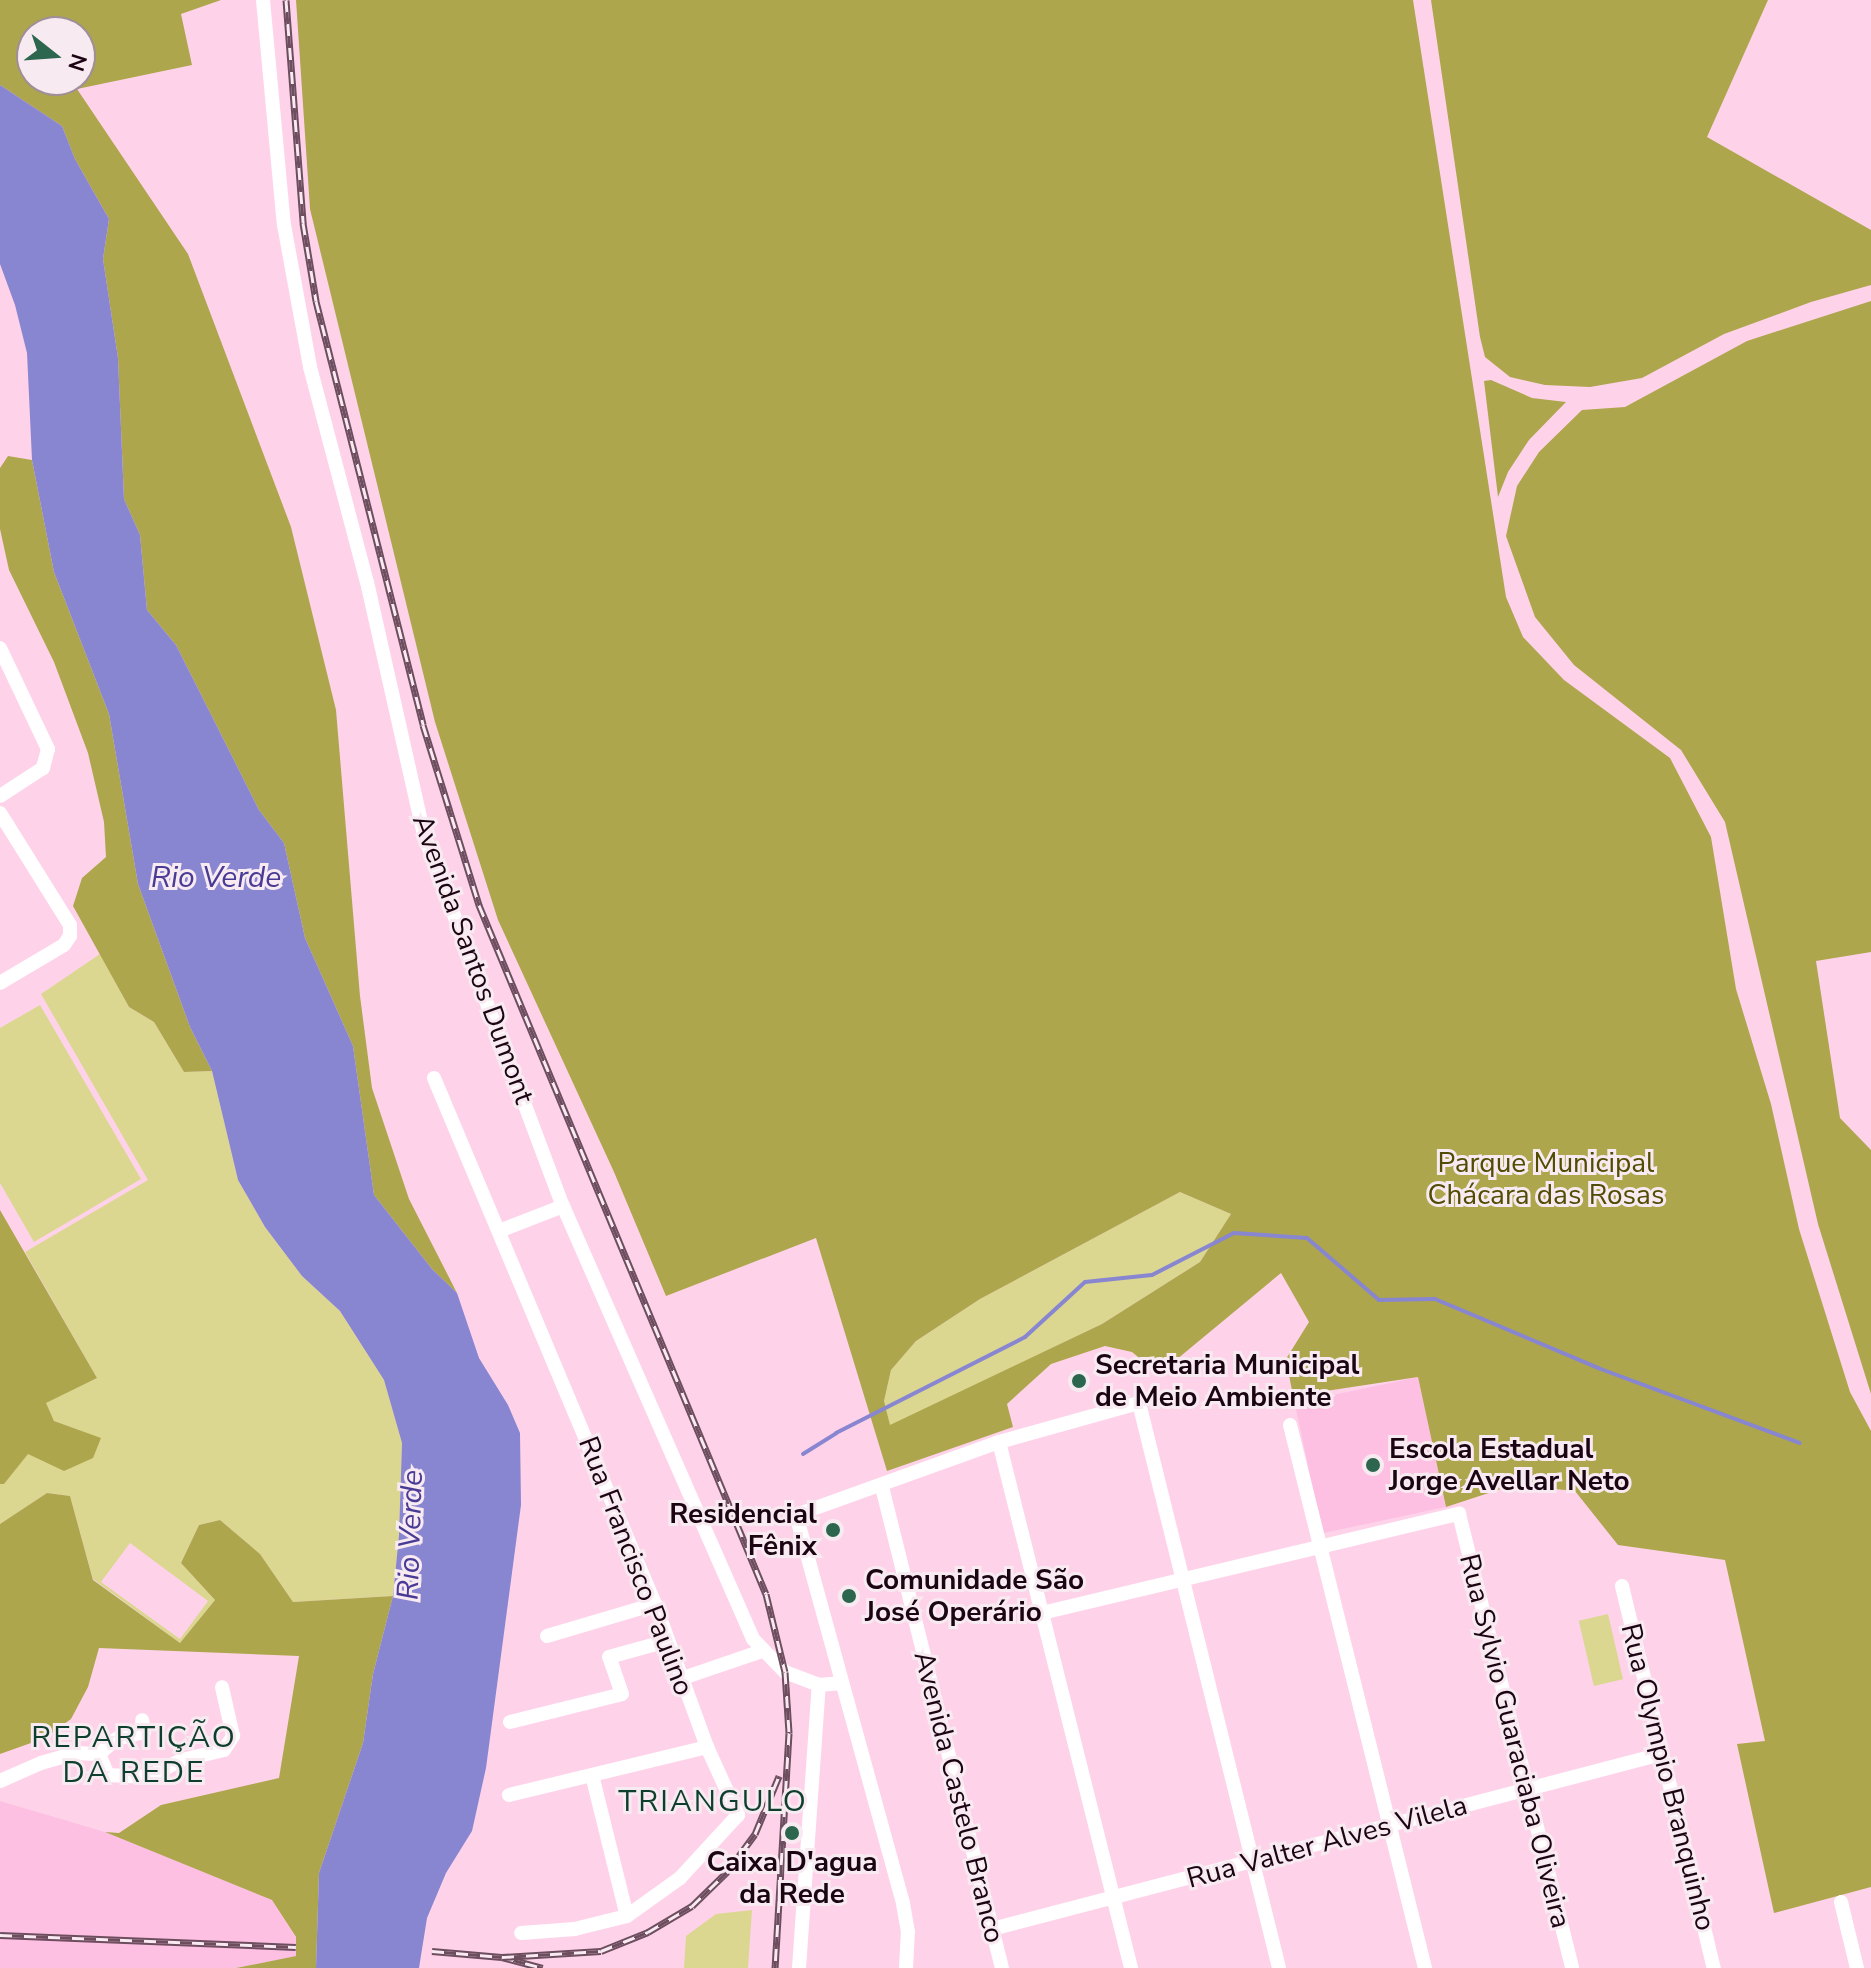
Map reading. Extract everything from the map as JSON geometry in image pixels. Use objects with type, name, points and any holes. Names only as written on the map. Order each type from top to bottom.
[{"type":"street","name":"Avenida Santos Dumont","points":[[263,0],[284,225],[310,367],[367,582],[424,835],[563,1206],[753,1639],[785,1672],[819,1685],[842,1683]]},
{"type":"street","points":[[0,648],[48,749],[43,768],[0,796]]},
{"type":"street","points":[[0,813],[70,925],[64,945],[0,983]]},
{"type":"street","name":"Rua Francisco Paulino","points":[[434,1078],[655,1604],[680,1679],[738,1815],[680,1878],[627,1916],[575,1929],[521,1933]]},
{"type":"street","points":[[499,1231],[563,1206]]},
{"type":"street","points":[[906,1968],[908,1932],[903,1903],[796,1515],[882,1487],[999,1442],[1139,1403],[1279,1968]]},
{"type":"street","points":[[1290,1425],[1425,1968]]},
{"type":"street","points":[[999,1442],[1131,1968]]},
{"type":"street","name":"Avenida Castelo Branco","points":[[882,1487],[1002,1968]]},
{"type":"street","name":"Rua Sylvio Guaraciaba Oliveira","points":[[1318,1547],[1459,1514],[1572,1968]]},
{"type":"street","points":[[1042,1613],[1318,1547]]},
{"type":"street","name":"Rua Olympio Branquinho","points":[[1622,1586],[1714,1968]]},
{"type":"street","points":[[547,1636],[655,1604]]},
{"type":"street","points":[[510,1722],[622,1694],[609,1657],[667,1641]]},
{"type":"street","points":[[680,1679],[762,1651]]},
{"type":"street","points":[[799,1968],[819,1685]]},
{"type":"street","points":[[99,1754],[108,1775],[148,1777],[182,1760],[224,1750],[233,1736],[222,1687]]},
{"type":"street","points":[[0,1781],[41,1763],[77,1753],[99,1754],[116,1739],[144,1732],[142,1720]]},
{"type":"street","points":[[509,1795],[707,1747]]},
{"type":"street","name":"Rua Valter Alves Vilela","points":[[992,1929],[1662,1754]]},
{"type":"street","points":[[592,1775],[627,1916]]},
{"type":"street","points":[[1841,1902],[1857,1968]]},
{"type":"shaded area","points":[[100,954],[129,1007],[154,1022],[184,1072],[212,1071],[238,1180],[265,1227],[302,1276],[340,1311],[384,1380],[402,1443],[399,1535],[393,1596],[293,1602],[260,1554],[220,1520],[199,1525],[181,1563],[215,1600],[180,1643],[93,1579],[70,1496],[47,1493],[0,1524],[0,1484],[4,1484],[28,1453],[101,1439],[54,1421],[45,1402],[97,1378],[25,1252],[148,1180],[41,994]],"holes":[[[130,1543],[208,1601],[180,1639],[101,1582]]]},
{"type":"shaded area","points":[[40,1005],[141,1179],[34,1242],[0,1183],[0,1028]]},
{"type":"shaded area","points":[[1180,1192],[1231,1214],[1200,1262],[1102,1324],[890,1426],[884,1401],[891,1370],[916,1341],[980,1299]]},
{"type":"shaded area","name":"Escola Estadual Jorge Avellar Neto","points":[[1418,1377],[1446,1507],[1322,1533],[1295,1403]]},
{"type":"shaded area","points":[[1608,1614],[1623,1679],[1594,1686],[1579,1621]]},
{"type":"shaded area","points":[[0,1801],[105,1832],[272,1900],[296,1938],[296,1956],[236,1968],[0,1968]]},
{"type":"shaded area","points":[[752,1910],[748,1968],[684,1968],[686,1936],[716,1914]]},
{"type":"green space","points":[[0,0],[221,0],[181,14],[192,65],[96,85],[96,16],[16,16],[16,96],[0,85]]},
{"type":"green space","name":"Parque Municipal Chácara das Rosas","points":[[296,0],[1413,0],[1506,597],[1523,637],[1564,680],[1670,758],[1711,837],[1736,989],[1771,1104],[1799,1229],[1850,1392],[1871,1431],[1871,1887],[1774,1913],[1737,1744],[1765,1741],[1725,1560],[1618,1545],[1575,1491],[1513,1485],[1446,1507],[1418,1377],[1293,1396],[1286,1359],[1309,1322],[1281,1273],[1159,1374],[1132,1352],[1105,1346],[1051,1364],[1007,1404],[1013,1427],[887,1471],[816,1238],[666,1296],[614,1172],[498,920],[435,722],[310,209]],"holes":[[[1180,1192],[1231,1214],[1200,1262],[1102,1324],[890,1425],[884,1401],[891,1370],[916,1341],[980,1299]]]},
{"type":"green space","points":[[1431,0],[1768,0],[1707,137],[1871,230],[1871,285],[1811,302],[1724,334],[1642,378],[1590,387],[1545,385],[1510,377],[1485,357],[1480,337]]},
{"type":"green space","points":[[17,96],[82,96],[188,254],[291,527],[336,710],[360,996],[372,1088],[409,1199],[457,1293],[432,1269],[374,1195],[353,1046],[305,938],[284,843],[259,810],[176,645],[147,610],[140,535],[124,499],[118,358],[103,259],[109,219],[75,159],[62,126]]},
{"type":"green space","points":[[1871,301],[1871,952],[1816,961],[1840,1118],[1871,1150],[1871,1394],[1818,1224],[1725,822],[1681,750],[1574,665],[1535,617],[1506,536],[1517,486],[1539,452],[1582,410],[1625,407],[1747,341]]},
{"type":"green space","points":[[1491,380],[1532,398],[1566,402],[1529,440],[1508,472],[1498,497],[1484,381]]},
{"type":"green space","points":[[8,456],[32,460],[54,572],[109,714],[138,884],[190,1027],[212,1071],[184,1072],[154,1022],[129,1007],[73,906],[82,878],[106,857],[104,822],[88,753],[54,662],[9,570],[0,529],[0,468]]},
{"type":"green space","points":[[0,1210],[97,1378],[46,1403],[54,1421],[101,1438],[93,1458],[64,1471],[28,1454],[4,1484],[0,1484]]},
{"type":"green space","points":[[47,1493],[70,1496],[93,1580],[180,1643],[215,1600],[181,1563],[199,1525],[220,1520],[260,1554],[293,1602],[393,1596],[373,1674],[363,1743],[319,1873],[316,1968],[236,1968],[296,1956],[296,1937],[272,1900],[105,1832],[119,1833],[161,1805],[279,1778],[299,1656],[99,1648],[88,1687],[71,1719],[45,1738],[0,1754],[0,1524]]},
{"type":"water","name":"Rio Verde","points":[[0,85],[62,126],[75,159],[109,219],[103,259],[118,358],[124,499],[140,535],[147,610],[176,645],[259,810],[284,843],[305,938],[353,1046],[374,1195],[432,1269],[457,1293],[479,1358],[508,1405],[520,1433],[521,1505],[486,1768],[472,1831],[446,1873],[427,1918],[419,1968],[316,1968],[319,1873],[363,1743],[373,1674],[393,1596],[399,1535],[402,1443],[384,1380],[340,1311],[302,1276],[265,1227],[238,1180],[212,1071],[190,1027],[138,884],[109,714],[54,572],[32,460],[27,353],[15,305],[0,264]]},
{"type":"waterway","points":[[803,1454],[836,1433],[1025,1337],[1085,1282],[1152,1275],[1234,1233],[1307,1238],[1379,1300],[1435,1299],[1598,1368],[1800,1443]]},
{"type":"railway","points":[[286,0],[303,223],[316,301],[423,725],[479,905],[766,1594],[785,1672],[789,1733],[775,1968]]},
{"type":"railway","points":[[502,1957],[601,1951],[648,1932],[692,1906],[727,1872],[755,1834],[779,1776]]},
{"type":"railway","points":[[0,1935],[296,1947]]},
{"type":"railway","points":[[432,1951],[502,1957],[543,1968]]},
{"type":"place","name":"Secretaria Municipal de Meio Ambiente","points":[[1079,1381]]},
{"type":"place","name":"Escola Estadual Jorge Avellar Neto","points":[[1373,1465]]},
{"type":"place","name":"Residencial Fênix","points":[[833,1530]]},
{"type":"place","name":"Comunidade São José Operário","points":[[849,1596]]},
{"type":"place","name":"Caixa D'agua da Rede","points":[[792,1833]]},
{"type":"district","name":"REPARTIÇÃO DA REDE","points":[[134,1755]]},
{"type":"district","name":"TRIANGULO","points":[[713,1802]]}]
